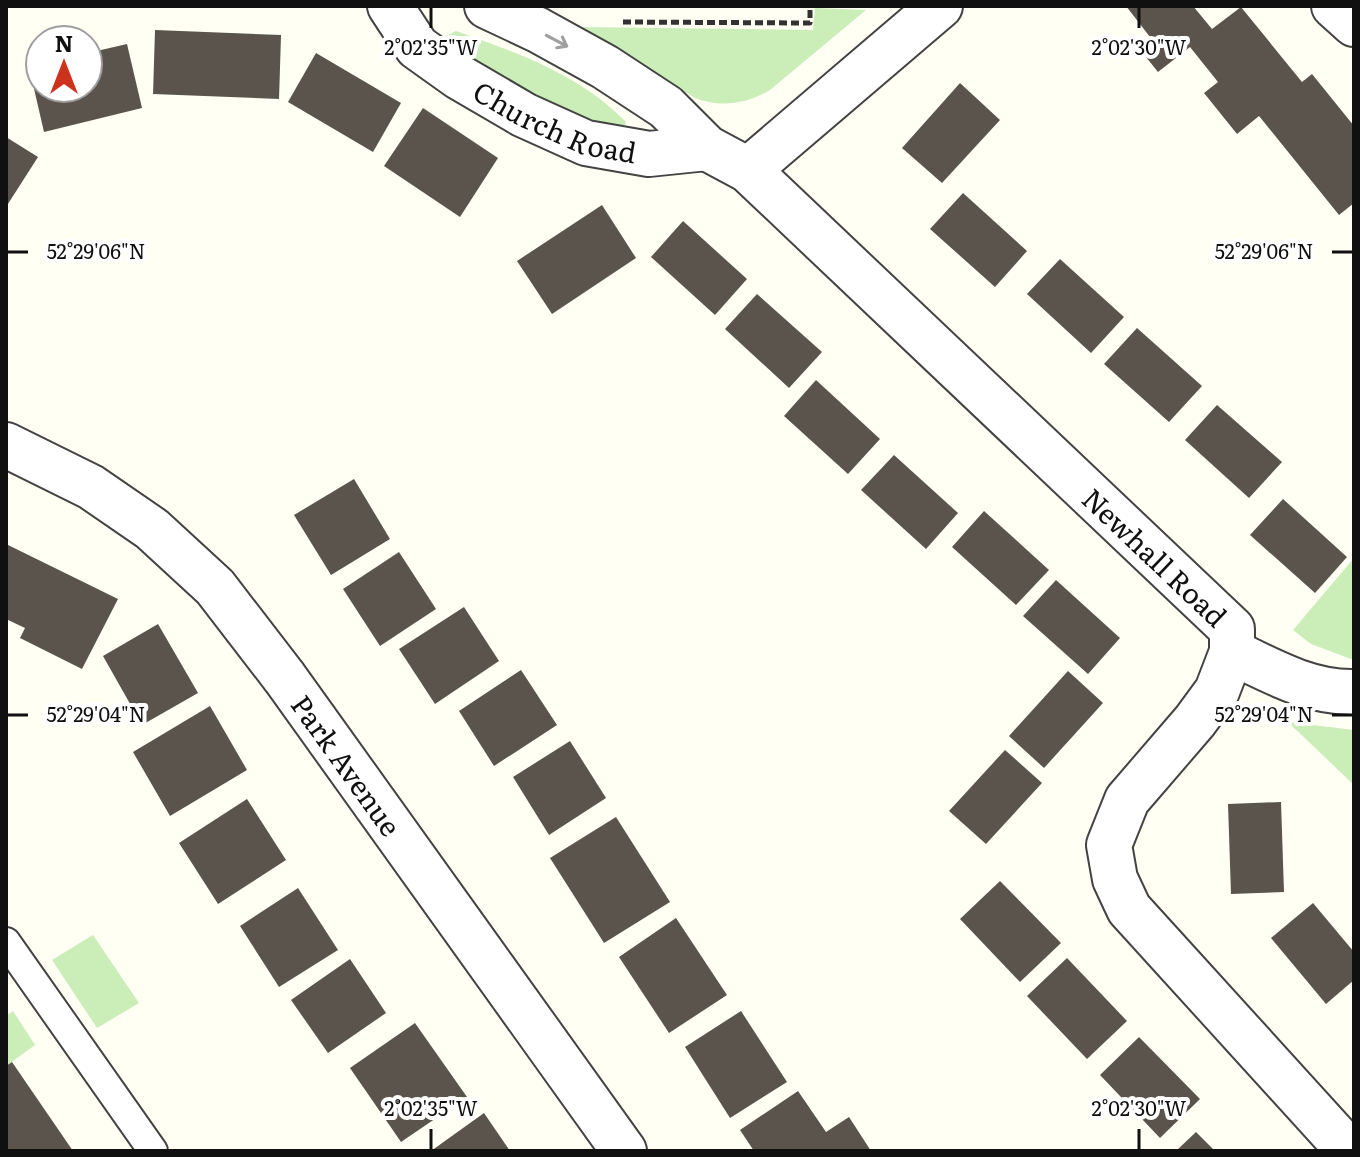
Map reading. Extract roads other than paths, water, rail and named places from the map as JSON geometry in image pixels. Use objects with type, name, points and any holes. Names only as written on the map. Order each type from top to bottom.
[{"type":"street","name":"Church Road","points":[[390,6],[417,47],[459,77],[524,115],[586,143],[649,154],[707,148]]},
{"type":"street","name":"Church Road","points":[[487,6],[605,67],[666,107],[707,148],[748,170]]},
{"type":"street","points":[[748,170],[940,6]]},
{"type":"street","points":[[1334,6],[1354,24]]},
{"type":"street","name":"Newhall Road","points":[[748,170],[1232,629],[1232,652],[1217,691],[1127,800],[1109,845],[1115,879],[1129,909],[1349,1151]]},
{"type":"street","name":"Park Avenue","points":[[6,445],[91,487],[152,529],[215,587],[285,678],[624,1151]]},
{"type":"street","points":[[1232,652],[1288,680],[1337,692],[1354,692]]},
{"type":"lane","points":[[6,942],[153,1151]]}]
